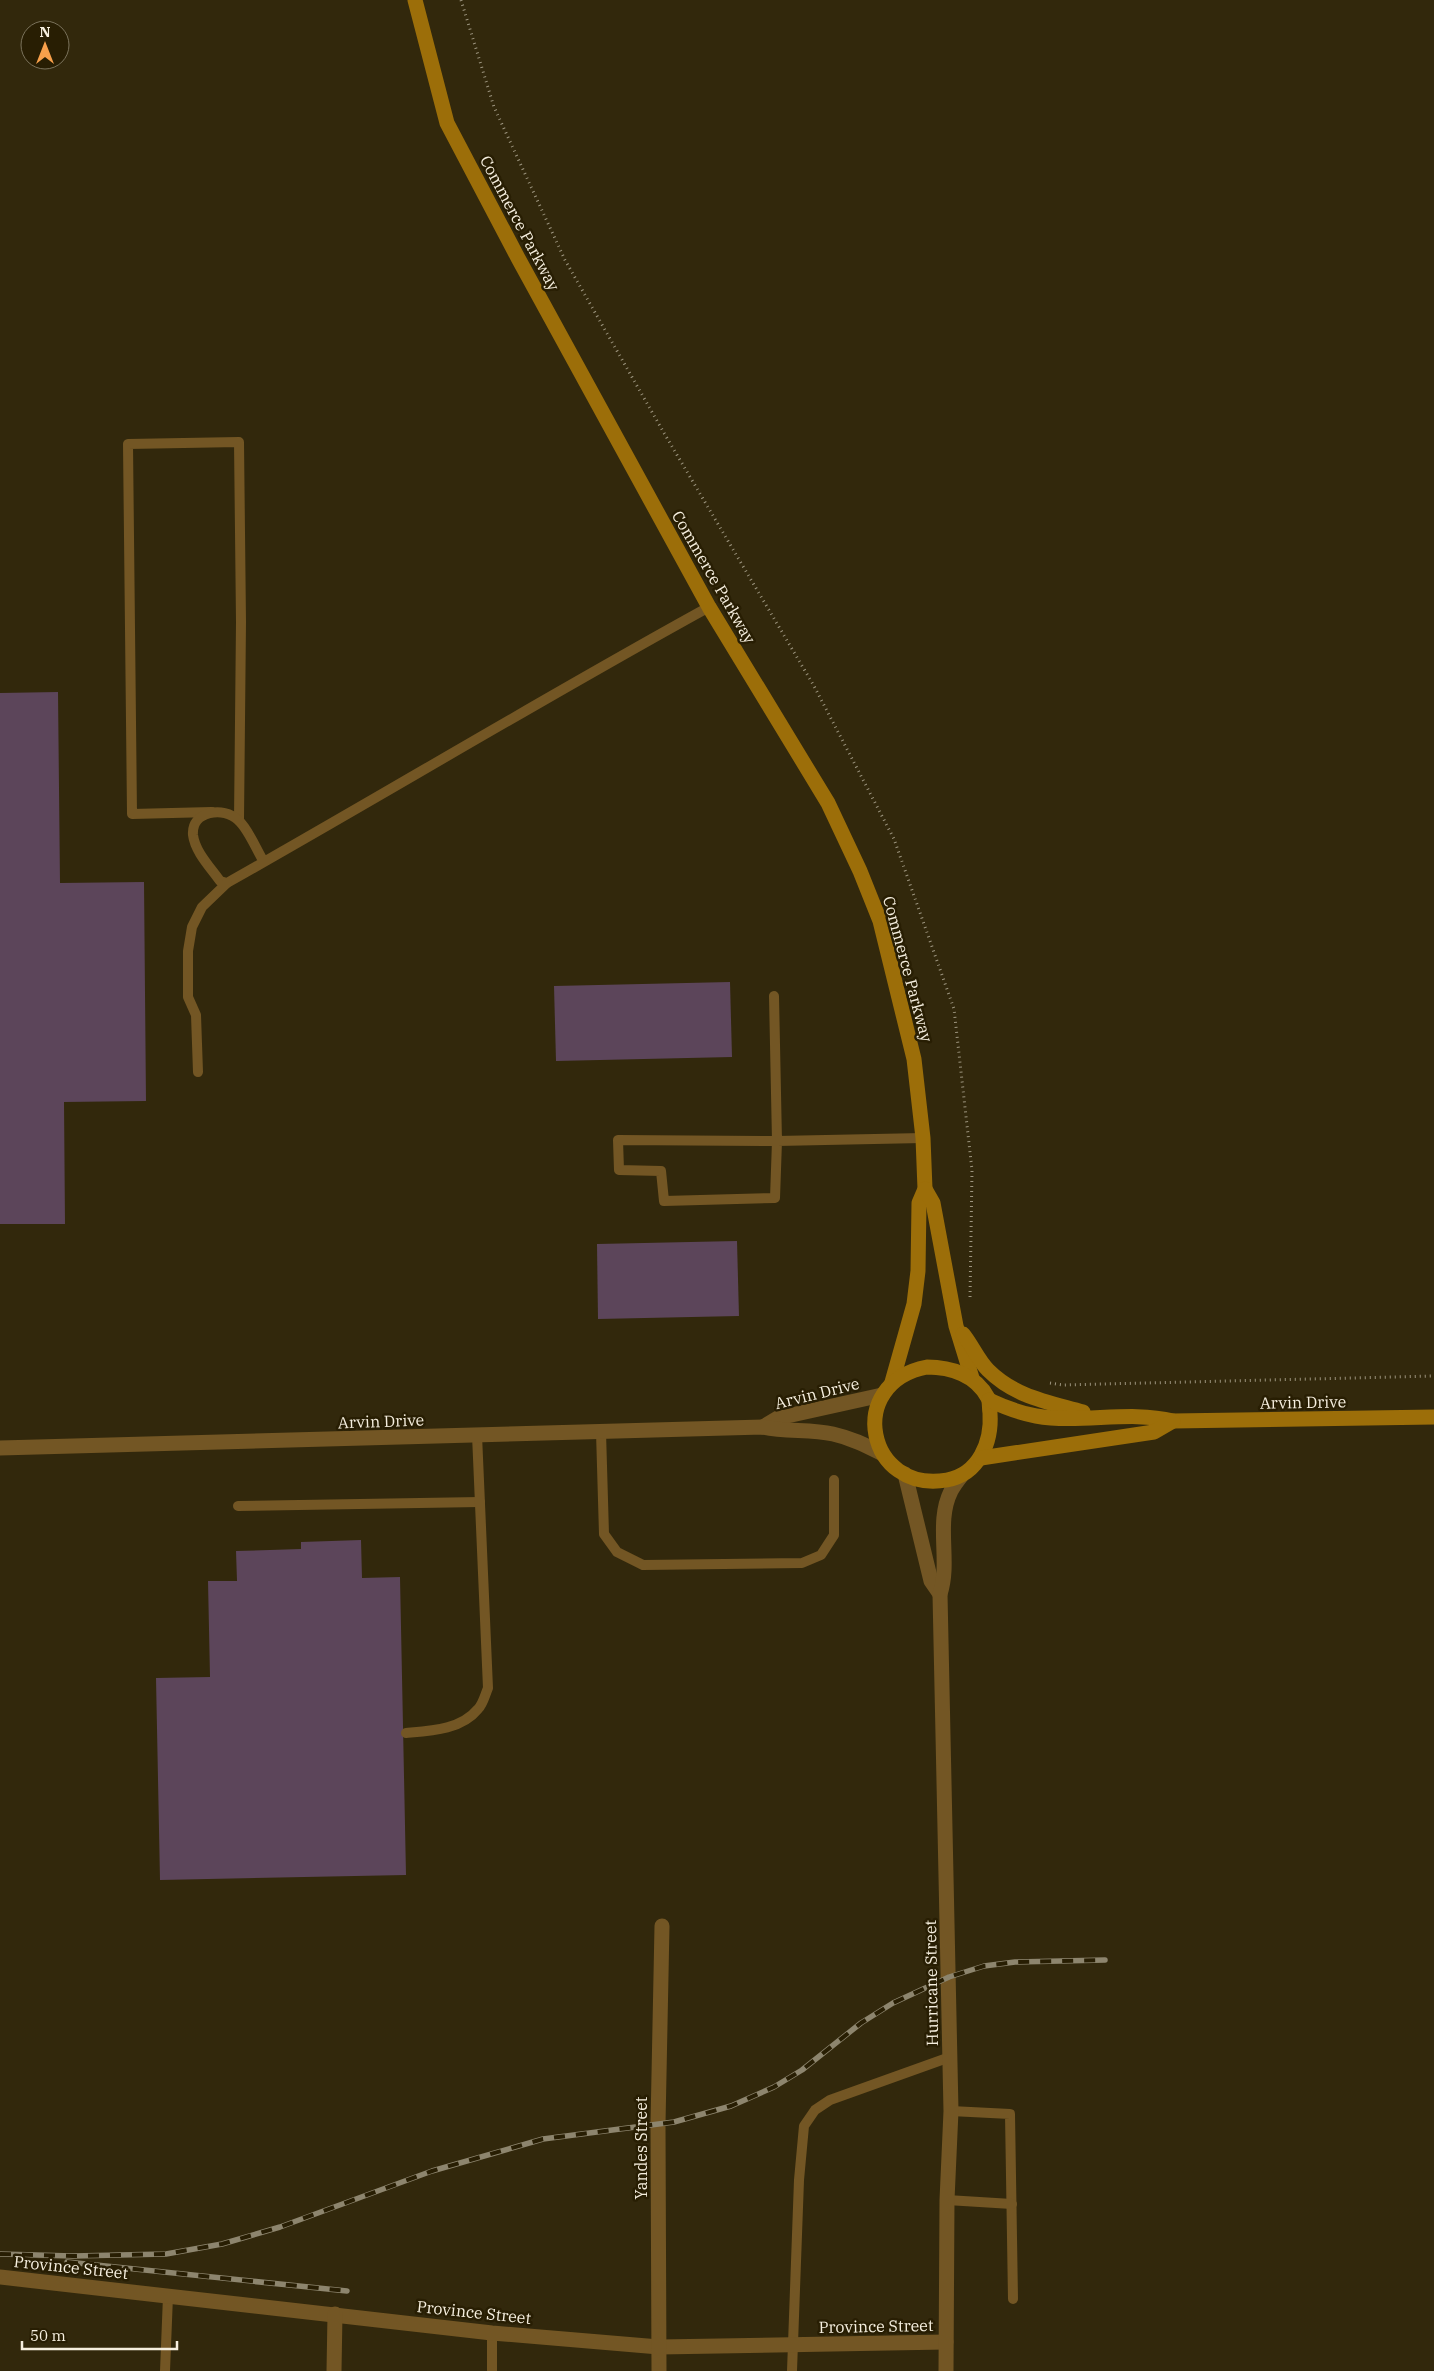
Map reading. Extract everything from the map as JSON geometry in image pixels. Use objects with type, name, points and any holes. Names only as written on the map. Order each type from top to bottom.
[{"type":"street","name":"Commerce Parkway","points":[[415,0],[447,123],[518,258],[709,607],[828,803],[880,921],[914,1058],[923,1138],[925,1189],[919,1203],[918,1271],[914,1304],[892,1382]]},
{"type":"street","name":"Commerce Parkway","points":[[925,1189],[933,1203],[956,1326],[972,1378]]},
{"type":"street","points":[[956,1326],[986,1369],[1004,1384],[1025,1396],[1047,1404],[1101,1418]]},
{"type":"street","name":"Arvin Drive","points":[[881,1452],[875,1440],[874,1424],[876,1410],[882,1395],[892,1382],[913,1369],[927,1366],[942,1366],[972,1378],[989,1400],[1013,1411],[1037,1416],[1101,1418],[1153,1416],[1173,1421],[1434,1418]]},
{"type":"street","name":"Arvin Drive","points":[[763,1427],[778,1418],[882,1395]]},
{"type":"street","points":[[981,1458],[990,1430],[989,1400]]},
{"type":"street","name":"Arvin Drive","points":[[0,1448],[763,1427],[780,1431],[832,1434],[853,1439],[881,1452],[905,1474],[934,1481],[962,1475],[981,1458],[1154,1432],[1173,1421]]},
{"type":"street","name":"Hurricane Street","points":[[905,1474],[931,1581],[940,1594]]},
{"type":"street","name":"Hurricane Street","points":[[946,2371],[947,2200],[951,2111],[940,1594],[944,1580],[943,1547],[946,1507],[951,1491],[962,1475]]},
{"type":"street","name":"Yandes Street","points":[[659,2371],[658,2124],[662,1926]]},
{"type":"street","name":"Province Street","points":[[0,2277],[492,2333],[660,2347],[946,2342]]},
{"type":"street","points":[[334,2371],[335,2314]]},
{"type":"lane","points":[[239,820],[241,622],[239,442],[128,444],[132,814],[223,811],[239,820],[264,862]]},
{"type":"lane","points":[[198,1072],[196,1015],[188,997],[188,951],[192,927],[202,907],[227,883],[575,680],[709,607]]},
{"type":"lane","points":[[212,812],[202,817],[195,824],[193,834],[195,845],[220,881],[227,883]]},
{"type":"lane","points":[[774,996],[777,1141],[775,1198],[664,1201],[661,1171],[619,1170],[618,1140],[777,1141],[923,1138]]},
{"type":"lane","points":[[601,1432],[604,1534],[617,1552],[644,1565],[802,1563],[821,1555],[834,1535],[834,1480]]},
{"type":"lane","points":[[406,1733],[434,1731],[457,1724],[478,1710],[488,1688],[477,1435]]},
{"type":"lane","points":[[238,1506],[480,1502]]},
{"type":"lane","points":[[792,2371],[799,2180],[804,2126],[815,2110],[830,2100],[950,2057]]},
{"type":"lane","points":[[951,2111],[1010,2114],[1014,2299]]},
{"type":"lane","points":[[947,2200],[1012,2204]]},
{"type":"lane","points":[[165,2371],[168,2296]]},
{"type":"lane","points":[[492,2333],[492,2371]]},
{"type":"path","points":[[461,0],[494,107],[565,260],[664,433],[814,686],[894,839],[954,1009],[972,1170],[970,1301]]},
{"type":"path","points":[[1047,1382],[1063,1385],[1434,1376]]},
{"type":"building","points":[[58,692],[60,883],[144,882],[146,1101],[64,1102],[65,1224],[0,1224],[0,693]]},
{"type":"building","points":[[730,982],[732,1057],[556,1061],[554,986]]},
{"type":"building","points":[[737,1241],[739,1316],[598,1319],[597,1244]]},
{"type":"building","points":[[361,1540],[362,1578],[400,1577],[406,1875],[160,1880],[156,1678],[210,1677],[208,1581],[237,1581],[236,1551],[301,1549],[301,1542]]},
{"type":"railway","points":[[0,2254],[73,2256],[166,2254],[222,2244],[280,2227],[432,2171],[543,2139],[674,2122],[731,2106],[774,2087],[802,2070],[861,2023],[893,2003],[949,1977],[984,1966],[1015,1962],[1105,1960]]},
{"type":"railway","points":[[67,2262],[347,2291]]}]
